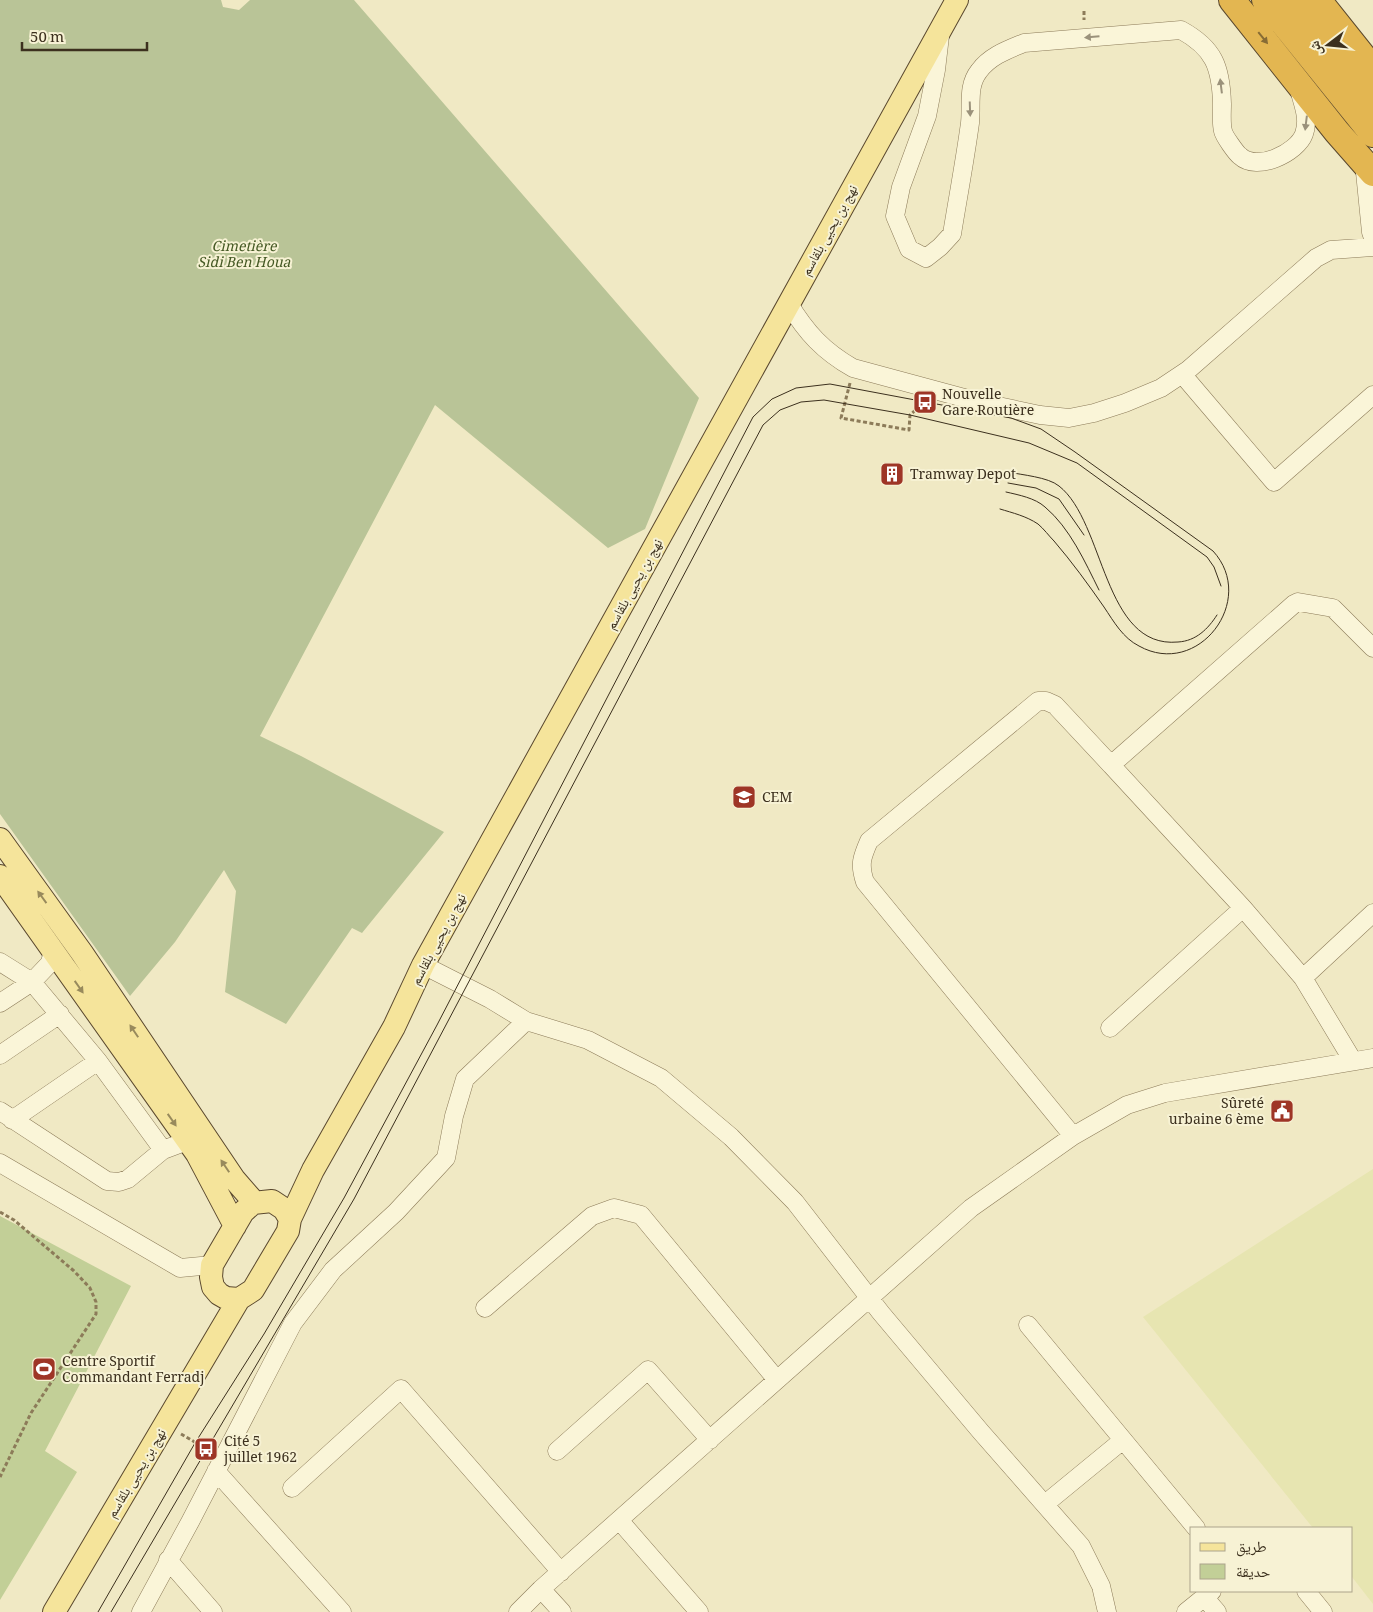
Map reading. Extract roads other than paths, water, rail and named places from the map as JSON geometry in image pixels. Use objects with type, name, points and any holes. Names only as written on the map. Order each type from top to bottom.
[{"type":"highway","points":[[1232,0],[1368,168]]},
{"type":"highway","points":[[1265,0],[1373,134]]},
{"type":"highway","points":[[1292,0],[1373,101]]},
{"type":"highway","points":[[1318,0],[1373,69]]},
{"type":"main road","name":"نهج بن يحيى بلقاسم","points":[[54,1612],[218,1334],[240,1299],[253,1290],[288,1231],[290,1219],[313,1170],[394,1027],[423,965],[957,0]]},
{"type":"main road","points":[[0,839],[82,954],[234,1180],[264,1202],[284,1209],[290,1219]]},
{"type":"main road","points":[[0,876],[187,1141],[210,1177],[235,1226]]},
{"type":"main road","name":"نهج بن يحيى بلقاسم","points":[[213,1276],[243,1212],[253,1203],[264,1202],[313,1170]]},
{"type":"main road","points":[[213,1276],[219,1294],[226,1298],[240,1299]]},
{"type":"main road","points":[[213,1276],[218,1334]]},
{"type":"street","points":[[941,28],[936,70],[927,116],[901,187],[895,216],[909,249],[926,258],[952,234],[970,120],[970,93],[977,72],[988,60],[1004,51],[1024,43],[1181,30],[1197,39],[1209,52],[1219,73],[1223,131],[1241,157],[1260,163],[1279,157],[1298,145],[1304,133],[1306,114],[1294,76]]},
{"type":"street","points":[[1368,168],[1371,232],[1373,238]]},
{"type":"street","points":[[789,304],[812,337],[841,361],[853,368],[979,402],[1040,415],[1069,418],[1094,413],[1125,403],[1161,388],[1182,374],[1316,258],[1331,250],[1373,247]]},
{"type":"street","points":[[1182,374],[1274,482],[1373,394]]},
{"type":"street","points":[[1111,765],[1298,602],[1333,608],[1372,645]]},
{"type":"street","points":[[1073,1136],[865,882],[861,869],[864,852],[869,841],[1038,701],[1046,701],[1055,705],[1243,908],[1303,978],[1353,1061]]},
{"type":"street","points":[[1110,1028],[1243,908]]},
{"type":"street","points":[[1303,978],[1373,913]]},
{"type":"street","points":[[0,1003],[32,982],[50,964],[53,950]]},
{"type":"street","points":[[0,962],[32,982],[60,1014],[98,1061],[163,1150]]},
{"type":"street","points":[[423,965],[490,999],[526,1021],[588,1040],[662,1078],[731,1137],[795,1202],[869,1298],[1081,1546],[1101,1586],[1107,1612]]},
{"type":"street","points":[[0,1055],[60,1014]]},
{"type":"street","points":[[141,1612],[293,1323],[333,1270],[396,1212],[446,1158],[454,1116],[465,1080],[526,1021]]},
{"type":"street","points":[[527,1609],[542,1589],[971,1208],[1073,1136],[1127,1105],[1165,1092],[1373,1058]]},
{"type":"street","points":[[98,1061],[6,1116],[107,1181],[119,1182],[128,1180],[163,1150],[187,1141]]},
{"type":"street","points":[[0,1163],[180,1268],[213,1276]]},
{"type":"street","points":[[485,1308],[592,1216],[614,1208],[641,1216],[777,1380]]},
{"type":"street","points":[[1028,1325],[1195,1527]]},
{"type":"street","points":[[557,1451],[648,1370],[710,1440]]},
{"type":"street","points":[[292,1488],[401,1389],[561,1572]]},
{"type":"street","points":[[1045,1504],[1123,1440]]},
{"type":"street","points":[[216,1471],[342,1612]]},
{"type":"street","points":[[619,1520],[699,1612]]},
{"type":"street","points":[[168,1560],[213,1612]]},
{"type":"street","points":[[542,1589],[562,1612]]},
{"type":"street","points":[[1307,1592],[1323,1612]]},
{"type":"street","points":[[1186,1612],[1208,1594],[1217,1612]]},
{"type":"tram line","points":[[98,1612],[195,1443],[264,1334],[344,1198],[437,1025],[753,417],[772,399],[796,388],[830,384],[1011,418],[1041,429],[1213,551],[1225,571],[1229,591],[1225,611],[1215,629],[1200,643],[1182,652],[1161,653],[1139,646],[1128,639],[1119,629],[1074,565],[1040,526],[1024,517],[1000,509]]},
{"type":"tram line","points":[[111,1612],[354,1199],[763,425],[780,410],[801,402],[824,400],[910,415],[1029,443],[1077,463],[1207,557],[1214,567],[1221,586]]},
{"type":"tram line","points":[[1008,472],[1042,478],[1054,483],[1074,503],[1120,605],[1134,626],[1153,639],[1178,642],[1196,637],[1210,625],[1217,615]]},
{"type":"tram line","points":[[1008,483],[1036,488],[1059,499],[1084,535]]},
{"type":"tram line","points":[[1006,492],[1037,501],[1054,515],[1076,546],[1099,590]]},
{"type":"place","name":"Nouvelle Gare Routière","points":[[925,402]]},
{"type":"place","name":"Tramway Depot","points":[[892,474]]},
{"type":"place","name":"CEM","points":[[744,797]]},
{"type":"place","name":"Sûreté urbaine 6 ème","points":[[1282,1111]]},
{"type":"place","name":"Centre Sportif Commandant Ferradj","points":[[44,1369]]},
{"type":"place","name":"Cité 5 juillet 1962","points":[[206,1449]]},
{"type":"park label","name":"Cimetière Sidi Ben Houa","points":[[244,254]]}]
